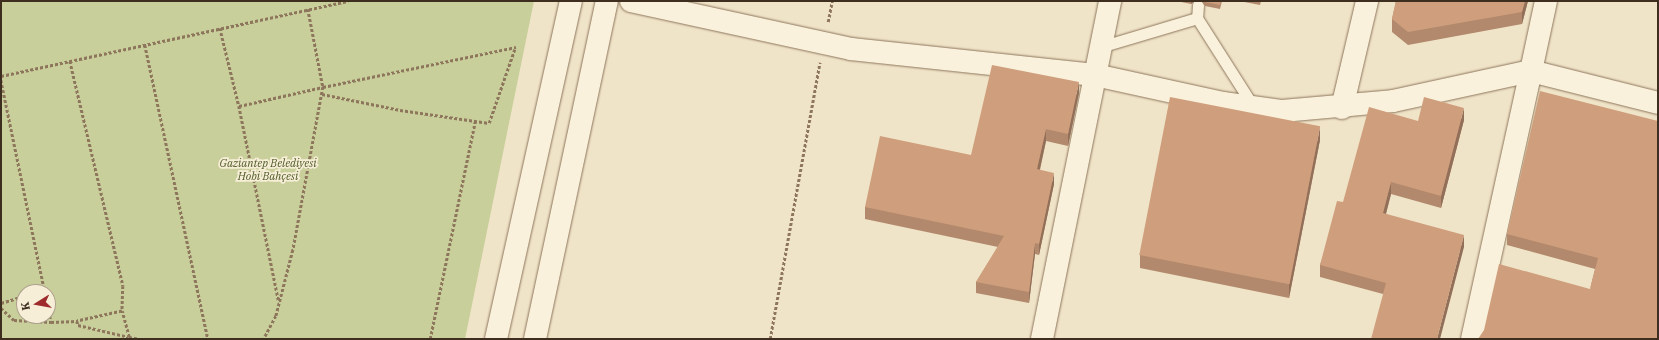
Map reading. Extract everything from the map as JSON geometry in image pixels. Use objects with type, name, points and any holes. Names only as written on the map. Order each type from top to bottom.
[{"type":"street","points":[[496,339],[571,1]]},
{"type":"street","points":[[534,339],[607,1]]},
{"type":"street","points":[[631,1],[824,43],[1095,75],[1253,107],[1282,110],[1342,108],[1393,101],[1531,71],[1658,103]]},
{"type":"street","points":[[1042,339],[1110,1]]},
{"type":"street","points":[[1342,108],[1367,1]]},
{"type":"street","points":[[1472,339],[1546,1]]},
{"type":"lane","points":[[1198,5],[1197,18],[1253,107]]},
{"type":"lane","points":[[1100,47],[1197,18]]},
{"type":"path","points":[[1,76],[348,1]]},
{"type":"path","points":[[770,339],[832,1]]},
{"type":"path","points":[[264,339],[280,302],[293,250],[323,87],[308,9]]},
{"type":"path","points":[[220,28],[239,106],[280,302]]},
{"type":"path","points":[[145,45],[208,339]]},
{"type":"path","points":[[239,106],[516,47],[489,123],[475,122],[322,94]]},
{"type":"path","points":[[70,61],[123,286],[122,311],[129,337]]},
{"type":"path","points":[[1,80],[44,284]]},
{"type":"path","points":[[430,339],[475,122]]},
{"type":"path","points":[[1,303],[16,298]]},
{"type":"path","points":[[1,308],[16,320]]},
{"type":"path","points":[[56,322],[77,321],[122,311]]},
{"type":"path","points":[[77,321],[78,325],[140,339]]},
{"type":"green space","name":"Gaziantep Belediyesi Hobi Bahçesi","points":[[1,1],[534,1],[465,339],[1,339]]},
{"type":"building","points":[[1204,1],[1221,1],[1220,5]]},
{"type":"building","points":[[1396,1],[1525,1],[1522,12],[1408,32],[1392,19]]},
{"type":"building","points":[[992,65],[1079,82],[1068,134],[1046,129],[1037,169],[1054,173],[1039,244],[1035,243],[1029,292],[976,282],[1004,236],[865,207],[880,136],[971,155]]},
{"type":"building","points":[[1540,91],[1658,121],[1658,339],[1478,339],[1484,330],[1499,264],[1590,289],[1598,258],[1507,234]]},
{"type":"building","points":[[1170,97],[1320,126],[1289,284],[1139,255]]},
{"type":"building","points":[[1424,97],[1464,108],[1441,196],[1391,182],[1383,213],[1464,235],[1437,339],[1371,339],[1386,283],[1320,265],[1337,201],[1343,202],[1369,107],[1418,121]]}]
